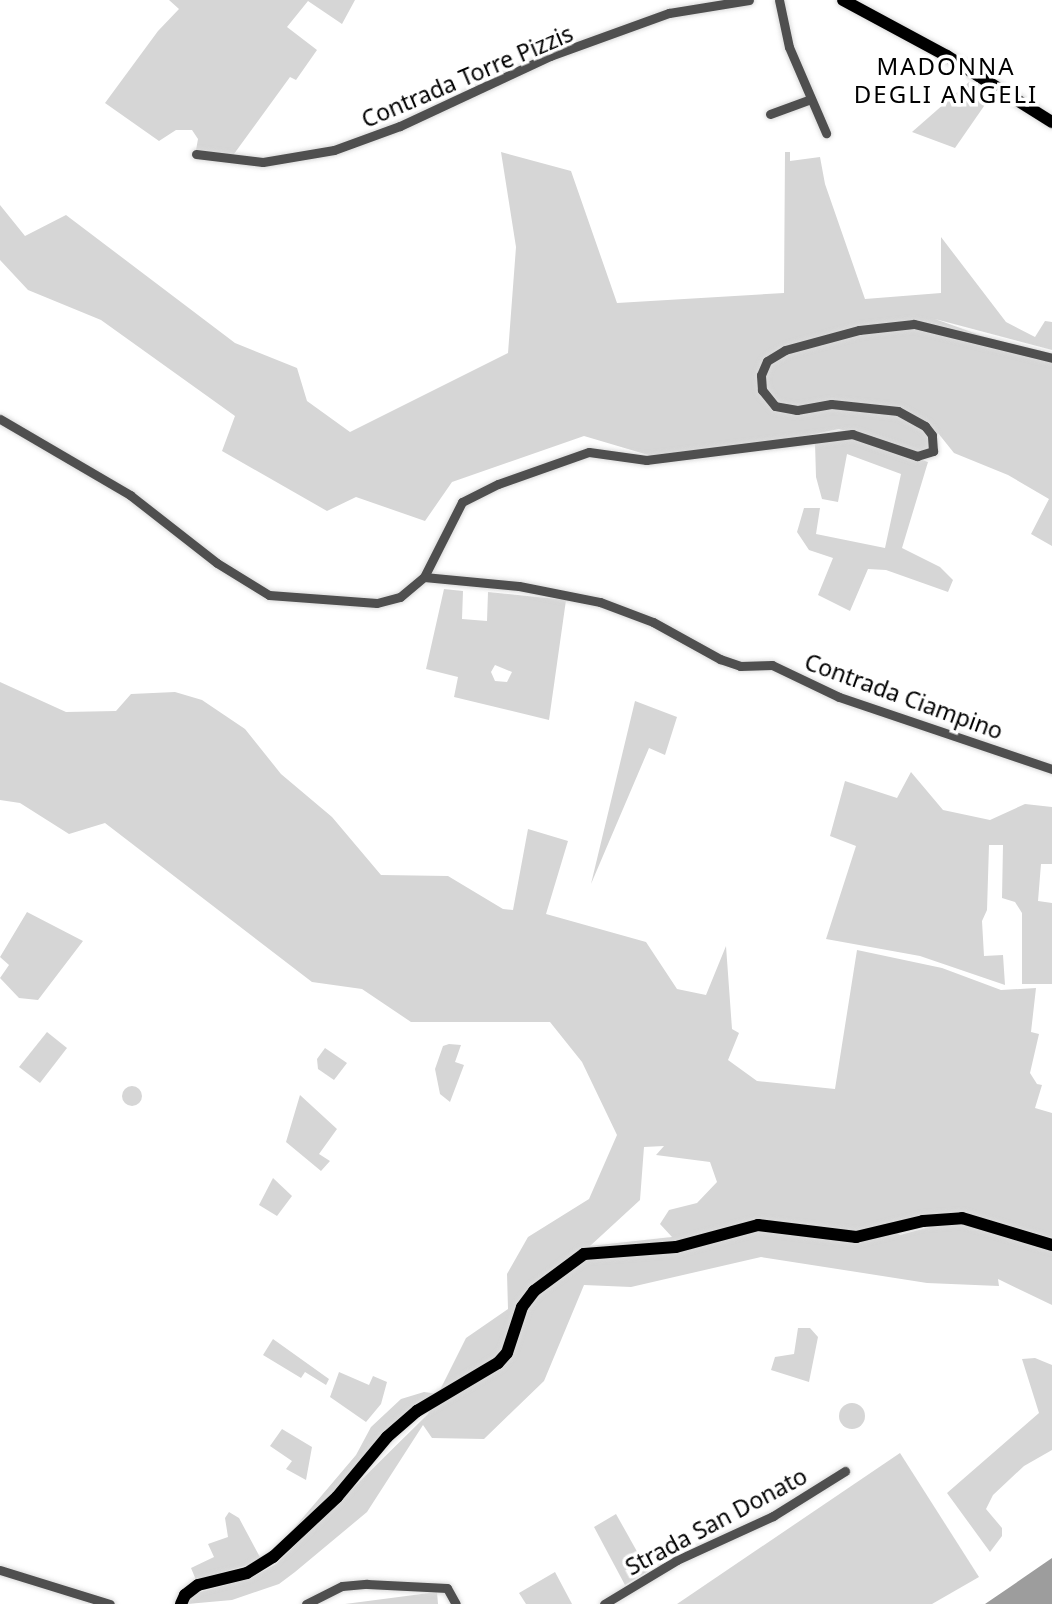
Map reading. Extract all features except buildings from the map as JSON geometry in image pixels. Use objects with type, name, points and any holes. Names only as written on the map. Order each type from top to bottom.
[{"type":"main road","points":[[843,0],[947,56],[1052,122]]},
{"type":"main road","points":[[181,1604],[185,1595],[198,1585],[247,1573],[273,1557],[337,1497],[387,1437],[417,1411],[498,1363],[507,1353],[522,1307],[534,1291],[584,1254],[676,1247],[750,1226],[856,1237],[923,1221],[962,1218],[1052,1245]]},
{"type":"street","name":"Contrada Torre Pizzis","points":[[196,153],[263,162],[334,149],[400,126],[550,56],[669,13],[749,0]]},
{"type":"street","points":[[779,0],[808,100],[826,133]]},
{"type":"street","points":[[770,114],[808,100]]},
{"type":"street","points":[[0,419],[130,495],[217,563],[269,595],[377,603],[400,597],[424,577],[462,502],[498,484],[589,453],[646,460],[852,434],[917,456],[933,451],[932,435],[898,411],[831,404],[797,410],[775,406],[762,390],[761,375],[767,362],[785,350],[859,330],[914,324],[1052,358]]},
{"type":"street","name":"Contrada Ciampino","points":[[424,577],[519,586],[600,602],[653,622],[720,659],[740,666],[772,665],[839,697],[1052,769]]},
{"type":"street","name":"Strada San Donato","points":[[604,1604],[677,1560],[773,1516],[845,1471]]},
{"type":"street","points":[[0,1570],[110,1604]]},
{"type":"street","points":[[306,1604],[353,1584],[447,1588],[456,1604]]},
{"type":"shaded area","points":[[169,0],[355,0],[342,24],[308,1],[287,27],[317,50],[296,80],[290,77],[231,158],[196,150],[198,139],[192,130],[176,130],[159,141],[105,103],[158,31],[179,9]]},
{"type":"shaded area","points":[[969,82],[991,96],[955,148],[912,132]]},
{"type":"shaded area","points":[[501,152],[571,171],[617,303],[784,293],[785,152],[790,152],[790,161],[820,157],[825,184],[865,299],[941,293],[941,237],[1006,322],[1035,337],[1045,321],[1052,322],[1052,350],[935,319],[1052,361],[1052,546],[1031,534],[1049,499],[1008,475],[954,453],[938,433],[930,450],[922,454],[839,429],[765,444],[655,457],[584,436],[452,482],[425,521],[356,497],[327,511],[222,451],[235,416],[101,320],[28,290],[0,260],[0,205],[25,236],[66,215],[235,343],[297,368],[307,401],[350,432],[508,353],[516,247]]},
{"type":"shaded area","points":[[854,437],[928,462],[902,548],[940,567],[953,580],[948,592],[886,570],[868,569],[850,611],[818,595],[833,558],[809,550],[797,532],[804,508],[820,508],[816,534],[885,548],[901,474],[847,454],[838,502],[822,499],[816,477],[815,443]]},
{"type":"shaded area","points":[[444,589],[463,591],[462,619],[487,621],[488,592],[566,600],[549,720],[454,697],[458,677],[426,669]],"holes":[[[495,665],[512,672],[507,682],[495,681],[491,672]]]},
{"type":"shaded area","points":[[0,682],[66,712],[116,711],[131,694],[175,692],[202,700],[245,729],[281,774],[332,817],[381,875],[448,876],[503,909],[513,910],[528,829],[568,841],[546,914],[646,942],[677,989],[706,995],[726,946],[732,1029],[739,1033],[728,1060],[757,1081],[835,1089],[857,950],[942,968],[1001,990],[1036,988],[1031,1032],[1039,1034],[1030,1073],[1037,1084],[1042,1085],[1035,1108],[1052,1113],[1052,1238],[964,1213],[893,1229],[900,1235],[941,1224],[970,1225],[1052,1251],[1052,1305],[998,1279],[999,1286],[927,1283],[761,1257],[631,1287],[584,1285],[544,1381],[484,1439],[432,1438],[423,1425],[367,1512],[295,1572],[279,1584],[232,1600],[187,1604],[193,1594],[251,1578],[276,1564],[428,1414],[436,1398],[284,1540],[356,1455],[371,1427],[401,1399],[424,1392],[438,1394],[466,1338],[508,1309],[507,1274],[528,1237],[589,1199],[617,1135],[582,1062],[550,1022],[411,1022],[362,989],[312,982],[105,823],[69,834],[20,803],[0,800]],"holes":[[[664,1146],[656,1155],[710,1162],[717,1182],[697,1203],[669,1210],[660,1224],[672,1237],[590,1246],[640,1200],[644,1147]]]},
{"type":"shaded area","points":[[635,701],[677,717],[665,755],[649,748],[591,884]]},
{"type":"shaded area","points":[[911,772],[943,810],[990,820],[1025,804],[1052,807],[1052,864],[1041,864],[1038,901],[1052,903],[1052,984],[1022,984],[1022,913],[1015,902],[1002,898],[1003,845],[989,845],[987,910],[982,921],[984,956],[1003,955],[1005,985],[920,956],[826,939],[856,846],[830,836],[845,781],[897,798]]},
{"type":"shaded area","points":[[27,912],[83,941],[38,1000],[19,998],[0,978],[9,965],[0,957]]},
{"type":"shaded area","points":[[47,1032],[67,1048],[40,1083],[19,1067]]},
{"type":"shaded area","points":[[461,1045],[455,1062],[464,1065],[450,1102],[440,1094],[435,1069],[443,1046]]},
{"type":"shaded area","points":[[325,1048],[347,1063],[334,1080],[318,1069],[317,1059]]},
{"type":"shaded area","points":[[128,1086],[136,1086],[142,1096],[136,1106],[128,1106],[122,1100],[122,1092]]},
{"type":"shaded area","points":[[300,1095],[337,1129],[319,1154],[330,1161],[321,1171],[286,1142]]},
{"type":"shaded area","points":[[273,1178],[292,1196],[277,1216],[259,1205]]},
{"type":"shaded area","points":[[798,1328],[810,1328],[818,1337],[809,1382],[771,1370],[775,1357],[794,1354]]},
{"type":"shaded area","points":[[273,1339],[329,1379],[326,1385],[305,1372],[301,1378],[263,1355]]},
{"type":"shaded area","points":[[1035,1358],[1052,1365],[1052,1450],[1024,1466],[993,1495],[986,1509],[1002,1528],[1002,1536],[990,1552],[947,1493],[1039,1413],[1022,1359]]},
{"type":"shaded area","points":[[339,1372],[369,1385],[373,1376],[387,1382],[381,1404],[366,1422],[330,1397]]},
{"type":"shaded area","points":[[852,1403],[861,1407],[865,1416],[861,1425],[852,1429],[843,1425],[839,1416],[843,1407]]},
{"type":"shaded area","points":[[282,1429],[312,1447],[306,1480],[286,1469],[292,1461],[270,1446]]},
{"type":"shaded area","points":[[900,1453],[979,1577],[932,1604],[677,1604]]},
{"type":"shaded area","points":[[229,1512],[239,1518],[262,1561],[196,1580],[191,1568],[214,1557],[208,1544],[228,1537],[225,1518]]},
{"type":"shaded area","points":[[616,1514],[648,1571],[625,1585],[594,1527]]},
{"type":"shaded area","points":[[1052,1558],[1052,1604],[985,1604],[1010,1587]]},
{"type":"shaded area","points":[[555,1572],[572,1604],[526,1604],[519,1593]]},
{"type":"shaded area","points":[[437,1592],[438,1604],[345,1604]]},
{"type":"district","name":"MADONNA DEGLI ANGELI","points":[[946,80]]}]
